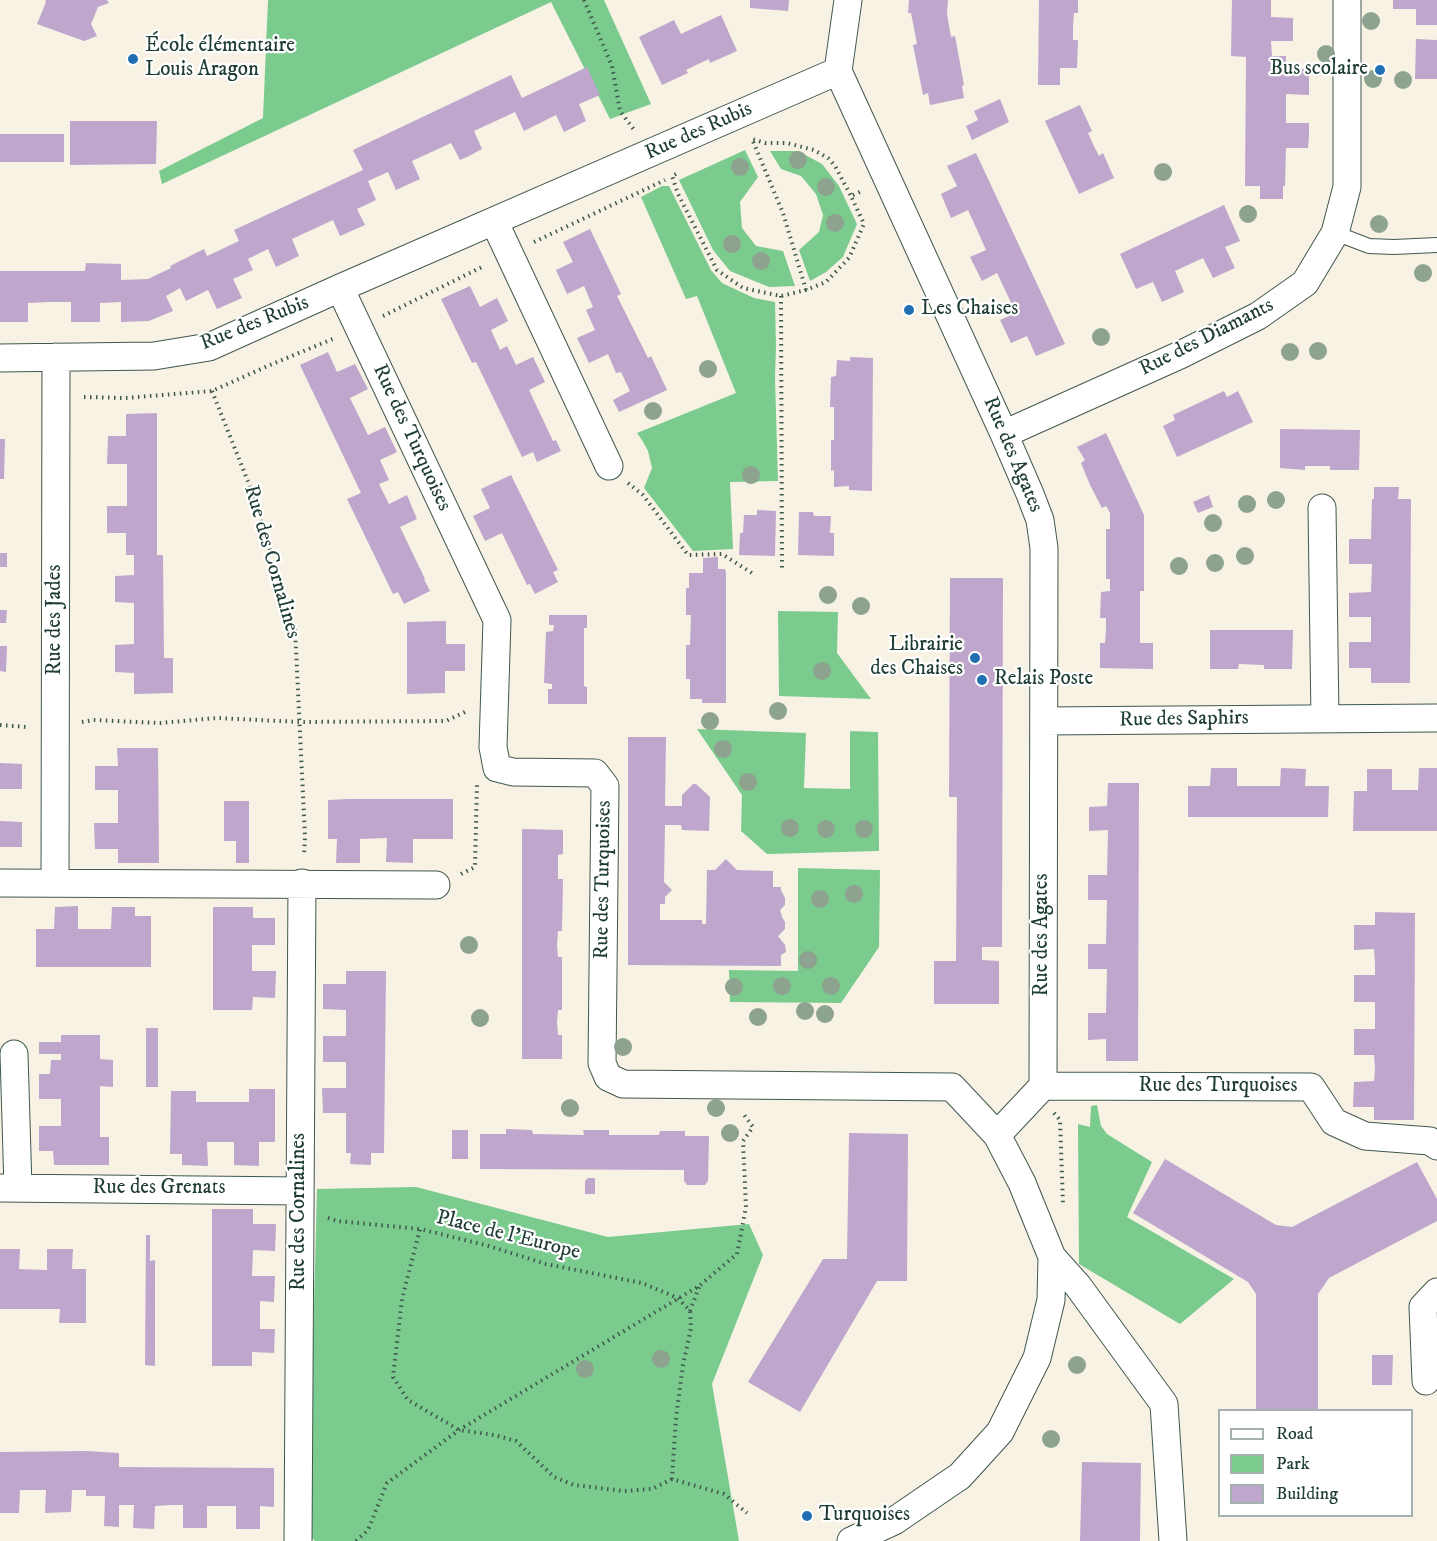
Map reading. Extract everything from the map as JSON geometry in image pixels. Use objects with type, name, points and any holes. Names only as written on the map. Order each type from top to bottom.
[{"type":"street","points":[[838,71],[848,0]]},
{"type":"street","name":"Rue des Diamants","points":[[1004,434],[1180,355],[1257,316],[1305,283],[1335,233],[1347,187],[1347,0]]},
{"type":"street","name":"Rue des Agates","points":[[838,71],[1004,434],[1040,520],[1044,548],[1043,1086]]},
{"type":"street","name":"Rue des Rubis","points":[[0,358],[154,356],[209,347],[838,71]]},
{"type":"street","points":[[494,221],[609,466]]},
{"type":"street","name":"Rue des Turquoises","points":[[340,288],[497,621],[493,747],[497,768],[513,772],[595,774],[605,786],[602,1063],[608,1077],[623,1084],[952,1087],[997,1135]]},
{"type":"street","name":"Rue des Jades","points":[[55,883],[56,357]]},
{"type":"street","points":[[1322,508],[1325,719]]},
{"type":"street","name":"Rue des Saphirs","points":[[1044,721],[1437,718]]},
{"type":"street","points":[[0,883],[436,885]]},
{"type":"street","name":"Rue des Cornalines","points":[[298,1541],[302,884]]},
{"type":"street","name":"Rue des Grenats","points":[[14,1054],[9,1188],[300,1199]]},
{"type":"street","points":[[1043,1086],[997,1135],[1022,1183],[1052,1257],[1078,1286],[1164,1404],[1173,1541]]},
{"type":"street","name":"Rue des Turquoises","points":[[1043,1086],[1311,1087],[1334,1122],[1365,1136],[1430,1141],[1437,1146]]},
{"type":"street","points":[[851,1541],[894,1521],[960,1476],[1000,1432],[1037,1358],[1051,1300],[1052,1257]]},
{"type":"street","points":[[1426,1381],[1423,1307],[1437,1292]]},
{"type":"lane","points":[[1335,233],[1369,246],[1437,245]]},
{"type":"path","points":[[584,0],[612,66],[620,111],[635,131],[639,132]]},
{"type":"path","points":[[749,132],[783,213],[806,290]]},
{"type":"path","points":[[672,176],[678,194],[717,270],[743,288],[781,296],[826,282],[849,258],[864,224],[835,166],[828,158],[814,150],[787,143],[765,143],[752,139],[742,144]]},
{"type":"path","points":[[56,396],[125,398],[212,391],[359,328],[509,253],[682,172]]},
{"type":"path","points":[[851,196],[888,181]]},
{"type":"path","points":[[781,296],[782,572]]},
{"type":"path","name":"Rue des Cornalines","points":[[212,391],[249,484],[295,629],[305,837],[302,884]]},
{"type":"path","points":[[609,466],[642,495],[688,555],[722,554],[752,573]]},
{"type":"path","points":[[0,725],[56,728],[93,720],[160,723],[217,718],[300,722],[446,721],[466,710],[494,719]]},
{"type":"path","points":[[436,885],[475,867],[477,782],[497,768]]},
{"type":"path","points":[[356,1541],[368,1530],[387,1483],[459,1430],[699,1286],[737,1254],[746,1207],[743,1142],[753,1127],[740,1108],[739,1085]]},
{"type":"path","points":[[300,1199],[337,1221],[420,1229]]},
{"type":"path","name":"Place de l'Europe","points":[[672,1479],[652,1489],[624,1491],[574,1485],[554,1477],[516,1441],[459,1430],[408,1400],[393,1377],[402,1299],[420,1229],[489,1246],[546,1264],[642,1283],[678,1298],[690,1311]]},
{"type":"path","points":[[699,1286],[690,1311],[691,1328],[683,1365],[672,1479],[724,1494],[747,1513]]},
{"type":"green space","points":[[268,0],[604,0],[651,104],[610,119],[551,2],[162,184],[159,171],[263,118]]},
{"type":"green space","points":[[745,150],[758,177],[740,202],[742,228],[756,246],[783,251],[795,286],[769,287],[730,271],[713,250],[679,180]]},
{"type":"green space","points":[[770,151],[798,151],[822,164],[839,186],[857,224],[843,257],[826,272],[810,281],[799,250],[819,232],[823,215],[816,194],[801,176],[781,169]]},
{"type":"green space","points":[[662,186],[669,186],[711,270],[722,283],[754,298],[775,302],[778,481],[730,482],[733,549],[693,551],[644,488],[652,468],[648,451],[637,433],[736,393],[697,296],[686,299],[641,197]]},
{"type":"green space","points":[[778,611],[838,612],[837,653],[871,699],[779,696]]},
{"type":"green space","points":[[697,729],[806,733],[804,788],[850,789],[850,731],[878,732],[879,851],[767,854],[741,831],[742,795]]},
{"type":"green space","points":[[798,868],[880,870],[879,947],[841,1003],[730,1002],[729,970],[798,971]]},
{"type":"green space","points":[[1097,1105],[1101,1126],[1107,1134],[1152,1162],[1127,1217],[1234,1279],[1180,1324],[1079,1264],[1078,1124],[1090,1127],[1091,1106]]},
{"type":"green space","points":[[416,1187],[608,1237],[749,1224],[763,1255],[712,1384],[739,1541],[315,1541],[308,1534],[317,1189]]},
{"type":"building","points":[[45,0],[107,0],[109,3],[98,7],[91,24],[97,36],[84,41],[37,24]]},
{"type":"building","points":[[750,0],[789,0],[788,11],[750,8]]},
{"type":"building","points":[[909,0],[948,0],[947,14],[951,37],[955,36],[964,85],[962,86],[964,98],[930,105],[928,93],[923,95],[913,45],[917,44],[911,13],[908,13]]},
{"type":"building","points":[[1039,0],[1078,0],[1078,13],[1074,13],[1073,26],[1073,40],[1078,40],[1077,68],[1060,68],[1060,85],[1038,85]]},
{"type":"building","points":[[1232,0],[1271,0],[1271,17],[1293,18],[1293,41],[1271,41],[1272,56],[1286,56],[1286,69],[1309,69],[1309,95],[1286,94],[1286,123],[1309,123],[1309,135],[1308,148],[1286,148],[1283,199],[1260,199],[1260,186],[1245,186],[1246,57],[1231,56]]},
{"type":"building","points":[[1393,0],[1437,0],[1437,25],[1416,25],[1416,9],[1393,9]]},
{"type":"building","points":[[721,15],[737,51],[710,63],[709,59],[686,70],[688,73],[662,85],[639,37],[674,20],[681,34]]},
{"type":"building","points":[[1416,39],[1437,40],[1437,79],[1415,79]]},
{"type":"building","points":[[587,67],[600,95],[579,104],[586,121],[564,132],[556,115],[524,131],[515,112],[474,131],[482,149],[469,156],[460,160],[451,143],[412,161],[420,179],[396,190],[388,172],[368,181],[376,200],[357,209],[365,225],[340,236],[333,220],[292,239],[299,256],[276,267],[268,249],[248,259],[253,270],[233,279],[242,298],[217,309],[208,290],[186,301],[180,288],[166,296],[173,311],[149,321],[121,322],[121,302],[100,303],[100,322],[71,322],[71,302],[49,302],[28,303],[28,322],[0,322],[0,271],[85,271],[86,263],[121,264],[121,280],[148,279],[204,249],[207,256],[239,241],[234,230],[363,170],[353,150],[511,75],[522,98]]},
{"type":"building","points":[[1000,99],[1009,122],[972,140],[966,126],[978,120],[974,111]]},
{"type":"building","points":[[1080,105],[1092,131],[1088,133],[1093,144],[1099,156],[1103,153],[1114,178],[1079,194],[1045,121]]},
{"type":"building","points":[[70,121],[157,121],[156,164],[70,165]]},
{"type":"building","points":[[0,134],[64,134],[64,162],[0,162]]},
{"type":"building","points":[[976,153],[1065,344],[1036,356],[1027,336],[1011,343],[1000,320],[1016,313],[997,273],[982,281],[970,257],[986,250],[968,210],[951,218],[941,194],[957,186],[947,166]]},
{"type":"building","points":[[1224,205],[1240,241],[1225,247],[1235,268],[1213,278],[1203,258],[1175,271],[1184,292],[1162,302],[1153,282],[1136,289],[1120,254]]},
{"type":"building","points":[[590,229],[621,294],[617,296],[648,358],[651,356],[667,390],[619,412],[613,400],[630,391],[621,372],[616,373],[608,354],[589,363],[577,338],[595,330],[586,310],[593,307],[584,286],[567,294],[556,270],[573,262],[563,242]]},
{"type":"building","points":[[470,286],[480,307],[497,298],[508,321],[491,330],[500,350],[507,346],[516,365],[533,357],[545,382],[529,390],[553,441],[556,440],[561,451],[537,462],[533,452],[522,457],[476,362],[472,363],[441,299]]},
{"type":"building","points":[[328,352],[337,372],[355,364],[368,389],[350,398],[368,435],[385,427],[397,452],[380,460],[389,480],[379,484],[389,504],[407,495],[417,519],[400,527],[430,591],[404,604],[398,592],[393,594],[347,499],[361,493],[300,365]]},
{"type":"building","points":[[850,357],[873,358],[872,491],[849,490],[849,486],[834,487],[834,470],[831,471],[834,407],[830,407],[831,377],[836,376],[837,360],[850,361]]},
{"type":"building","points":[[1224,391],[1227,397],[1238,391],[1253,422],[1177,457],[1163,426],[1175,420],[1173,415]]},
{"type":"building","points":[[157,413],[157,555],[163,555],[164,658],[173,658],[173,693],[134,694],[134,673],[115,672],[115,645],[134,644],[134,603],[115,602],[115,576],[134,575],[134,555],[126,555],[126,533],[107,533],[107,506],[127,506],[127,464],[107,464],[108,436],[126,436],[126,414]]},
{"type":"building","points":[[1280,429],[1360,430],[1359,470],[1330,470],[1330,466],[1305,466],[1305,470],[1280,468]]},
{"type":"building","points":[[1106,433],[1144,515],[1144,591],[1140,591],[1140,643],[1153,643],[1153,669],[1100,668],[1100,643],[1105,643],[1106,629],[1106,618],[1100,618],[1101,592],[1110,591],[1110,579],[1106,579],[1106,529],[1110,529],[1110,513],[1106,506],[1102,508],[1090,485],[1081,463],[1085,460],[1077,447]]},
{"type":"building","points":[[0,439],[5,439],[4,479],[0,479]]},
{"type":"building","points":[[511,475],[558,570],[553,572],[558,582],[535,594],[530,584],[527,585],[502,533],[485,541],[473,516],[490,508],[481,489]]},
{"type":"building","points":[[1374,487],[1399,487],[1398,499],[1411,499],[1410,683],[1371,683],[1371,668],[1349,668],[1349,642],[1371,642],[1371,617],[1349,617],[1349,593],[1371,592],[1372,564],[1349,564],[1349,539],[1371,539]]},
{"type":"building","points":[[1209,495],[1213,507],[1198,513],[1193,502]]},
{"type":"building","points":[[757,510],[776,511],[775,556],[739,555],[744,515],[757,515]]},
{"type":"building","points":[[799,512],[813,512],[814,516],[831,516],[830,533],[834,533],[834,556],[798,555]]},
{"type":"building","points":[[0,553],[7,553],[7,567],[0,567]]},
{"type":"building","points":[[718,557],[718,569],[725,569],[726,573],[726,703],[702,703],[702,699],[690,699],[690,679],[686,679],[686,645],[690,645],[691,615],[686,615],[686,588],[689,588],[689,573],[703,573],[703,558]]},
{"type":"building","points":[[950,578],[1003,578],[1002,947],[982,947],[982,960],[999,961],[999,1004],[934,1004],[934,961],[956,961],[957,797],[949,797]]},
{"type":"building","points":[[0,610],[7,610],[6,623],[0,623]]},
{"type":"building","points":[[549,615],[587,615],[587,628],[584,628],[584,686],[587,687],[587,704],[548,704],[548,689],[552,689],[552,684],[544,683],[546,632],[553,631],[554,625],[549,625]]},
{"type":"building","points":[[446,621],[446,644],[465,644],[465,671],[445,671],[445,693],[407,694],[407,622]]},
{"type":"building","points":[[1210,630],[1293,630],[1292,669],[1264,669],[1264,665],[1239,664],[1238,669],[1210,669]]},
{"type":"building","points":[[0,646],[7,646],[6,672],[0,671]]},
{"type":"building","points":[[628,737],[666,737],[665,806],[682,806],[682,795],[693,784],[696,784],[710,797],[709,831],[682,830],[681,825],[665,825],[664,882],[672,890],[665,897],[665,904],[660,904],[660,920],[702,920],[702,924],[706,924],[707,870],[715,870],[726,859],[737,870],[773,871],[773,887],[781,887],[785,898],[785,905],[780,910],[785,929],[778,936],[785,945],[786,952],[781,955],[781,966],[628,965]]},
{"type":"building","points":[[117,748],[158,748],[159,863],[118,863],[118,849],[95,849],[94,823],[118,823],[118,790],[95,790],[95,766],[118,766]]},
{"type":"building","points":[[0,763],[22,764],[22,789],[0,789]]},
{"type":"building","points":[[1211,768],[1237,768],[1237,786],[1280,786],[1281,768],[1306,769],[1305,786],[1329,786],[1328,817],[1188,817],[1188,786],[1210,786]]},
{"type":"building","points":[[1419,768],[1437,768],[1437,831],[1353,831],[1354,791],[1367,791],[1367,769],[1392,769],[1392,790],[1418,790]]},
{"type":"building","points":[[1108,783],[1139,783],[1138,1061],[1106,1061],[1106,1039],[1088,1040],[1088,1013],[1106,1013],[1107,969],[1088,969],[1088,944],[1106,944],[1107,900],[1088,900],[1088,875],[1107,875],[1108,830],[1089,831],[1089,807],[1107,806]]},
{"type":"building","points":[[453,799],[453,839],[413,839],[413,863],[386,862],[387,838],[360,839],[360,863],[336,863],[337,839],[328,839],[328,800]]},
{"type":"building","points":[[224,801],[249,801],[249,863],[236,863],[236,841],[224,841]]},
{"type":"building","points":[[0,821],[22,822],[22,847],[0,847]]},
{"type":"building","points":[[522,829],[563,830],[563,854],[558,855],[558,879],[563,879],[562,931],[558,931],[557,945],[558,957],[562,957],[562,1010],[558,1010],[557,1022],[558,1035],[562,1035],[562,1059],[522,1059]]},
{"type":"building","points":[[78,906],[78,929],[111,929],[112,907],[135,907],[135,916],[151,916],[151,967],[36,967],[36,929],[54,929],[55,907]]},
{"type":"building","points":[[213,907],[253,907],[253,918],[275,918],[275,945],[252,945],[252,971],[276,971],[275,998],[253,997],[252,1010],[213,1010]]},
{"type":"building","points":[[1375,912],[1415,913],[1414,1120],[1374,1120],[1374,1107],[1353,1107],[1354,1082],[1374,1081],[1375,1069],[1374,1055],[1354,1055],[1354,1029],[1375,1029],[1375,1002],[1354,1002],[1354,975],[1375,975],[1375,964],[1374,949],[1354,950],[1354,925],[1375,925]]},
{"type":"building","points":[[346,971],[386,971],[384,1153],[371,1153],[371,1165],[350,1164],[351,1153],[346,1153],[346,1113],[323,1113],[322,1088],[346,1088],[346,1062],[323,1062],[323,1036],[346,1036],[346,1010],[323,1009],[323,984],[346,984]]},
{"type":"building","points":[[146,1028],[158,1028],[158,1087],[146,1087]]},
{"type":"building","points":[[61,1035],[100,1035],[100,1059],[113,1060],[113,1087],[100,1086],[100,1137],[109,1137],[109,1165],[54,1165],[53,1151],[39,1151],[39,1126],[61,1126],[61,1099],[39,1099],[39,1074],[50,1074],[51,1060],[61,1060],[61,1054],[39,1054],[39,1042],[61,1042]]},
{"type":"building","points":[[249,1089],[275,1089],[275,1142],[259,1142],[259,1166],[234,1165],[234,1142],[207,1142],[208,1166],[182,1165],[182,1154],[170,1154],[171,1091],[196,1091],[196,1102],[249,1102]]},
{"type":"building","points":[[506,1129],[532,1130],[533,1134],[584,1135],[583,1130],[609,1130],[609,1135],[659,1135],[660,1131],[685,1131],[685,1136],[709,1136],[708,1181],[705,1185],[687,1185],[684,1181],[684,1170],[480,1169],[480,1134],[506,1134]]},
{"type":"building","points":[[452,1130],[468,1130],[468,1159],[452,1159]]},
{"type":"building","points":[[849,1133],[908,1134],[907,1281],[877,1281],[800,1412],[748,1382],[823,1259],[847,1259]]},
{"type":"building","points":[[1165,1159],[1276,1225],[1292,1227],[1417,1162],[1437,1199],[1437,1221],[1329,1278],[1318,1294],[1318,1409],[1256,1409],[1256,1294],[1248,1282],[1133,1213]]},
{"type":"building","points":[[588,1178],[595,1178],[595,1194],[585,1194],[585,1181]]},
{"type":"building","points":[[212,1209],[253,1209],[253,1224],[276,1224],[275,1251],[253,1250],[252,1276],[275,1276],[274,1302],[260,1301],[260,1329],[275,1329],[274,1353],[252,1352],[252,1366],[212,1366]]},
{"type":"building","points":[[146,1235],[150,1235],[150,1261],[155,1260],[155,1366],[145,1365]]},
{"type":"building","points":[[0,1249],[20,1249],[19,1269],[47,1270],[47,1249],[73,1249],[72,1269],[86,1269],[86,1323],[59,1323],[60,1309],[0,1309]]},
{"type":"building","points":[[1372,1355],[1393,1355],[1392,1385],[1372,1385]]},
{"type":"building","points":[[0,1452],[119,1453],[119,1467],[274,1468],[274,1507],[260,1506],[260,1529],[236,1529],[236,1506],[207,1506],[207,1528],[183,1528],[183,1505],[155,1506],[154,1529],[133,1528],[134,1505],[119,1505],[119,1527],[104,1526],[105,1496],[86,1496],[86,1490],[72,1490],[71,1512],[45,1513],[46,1490],[20,1490],[19,1513],[0,1513]]},
{"type":"building","points":[[1082,1462],[1141,1463],[1140,1541],[1080,1541]]},
{"type":"place","name":"École élémentaire Louis Aragon","points":[[133,59]]},
{"type":"place","name":"Bus scolaire","points":[[1380,70]]},
{"type":"place","name":"Les Chaises","points":[[909,310]]},
{"type":"place","name":"Librairie des Chaises","points":[[975,658]]},
{"type":"place","name":"Relais Poste","points":[[982,680]]},
{"type":"place","name":"Turquoises","points":[[807,1516]]}]
